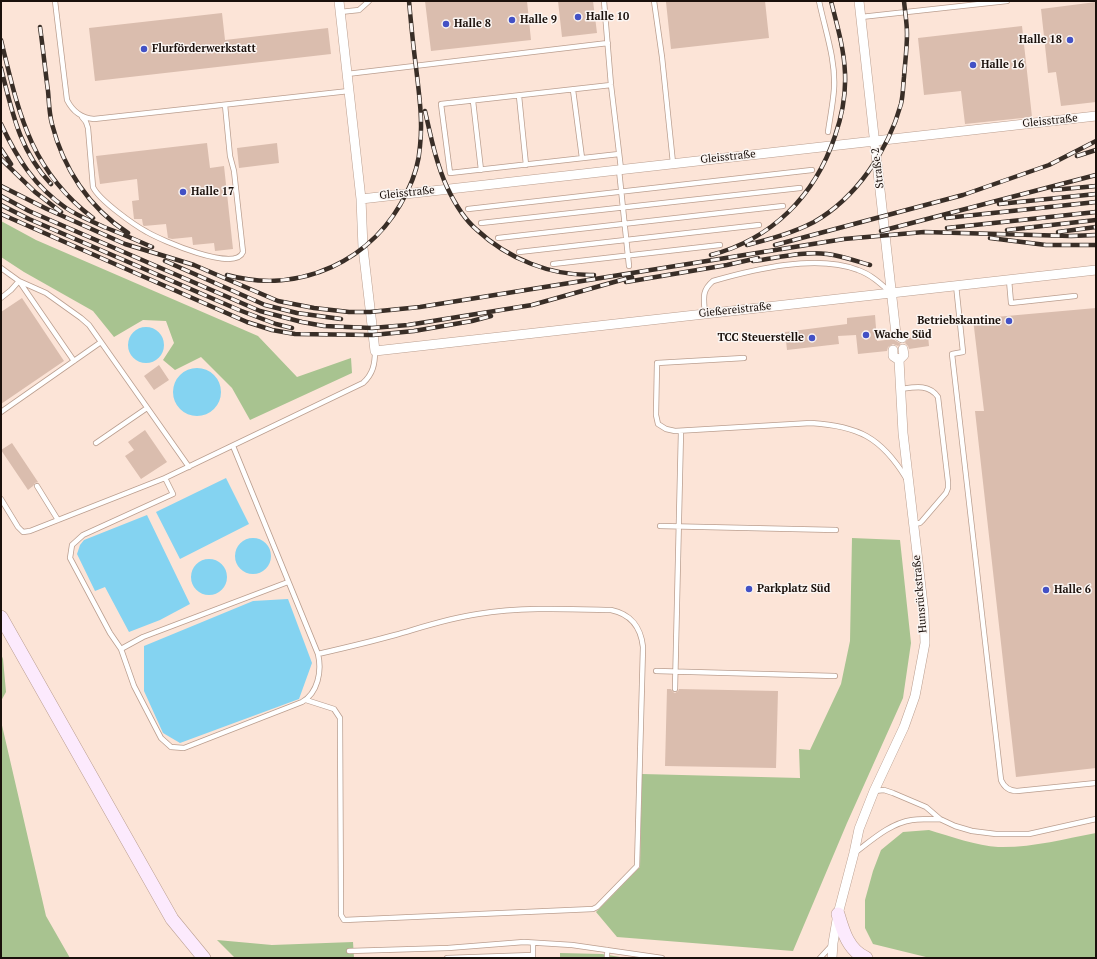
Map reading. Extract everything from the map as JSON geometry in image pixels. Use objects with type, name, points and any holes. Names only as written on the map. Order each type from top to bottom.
[{"type":"main road","points":[[1,617],[172,919],[204,958]]},
{"type":"main road","points":[[838,914],[850,944],[855,951],[866,958]]},
{"type":"street","points":[[338,1],[361,198],[363,248],[374,351]]},
{"type":"street","name":"Straße 2","points":[[859,1],[896,337]]},
{"type":"street","name":"Gleisstraße","points":[[361,198],[1096,116]]},
{"type":"street","name":"Gießereistraße","points":[[374,351],[1096,270]]},
{"type":"street","points":[[893,350],[893,356],[899,360],[904,355],[903,349]]},
{"type":"street","name":"Hunsrückstraße","points":[[832,958],[838,914],[859,829],[874,791],[904,727],[915,696],[925,643],[924,613],[903,434],[899,360]]},
{"type":"lane","points":[[55,1],[66,94],[73,109],[82,116],[88,128],[94,190],[107,203],[146,232],[178,247],[224,259],[238,258],[243,254],[225,105]]},
{"type":"lane","points":[[340,12],[359,10],[368,1]]},
{"type":"lane","points":[[604,1],[611,85],[620,154],[621,192],[629,266]]},
{"type":"lane","points":[[654,1],[662,57],[673,163]]},
{"type":"lane","points":[[819,1],[831,53],[833,71],[834,89],[828,132]]},
{"type":"lane","points":[[861,17],[967,3],[1007,1]]},
{"type":"lane","points":[[347,74],[608,43]]},
{"type":"lane","points":[[611,85],[441,104],[450,173],[620,154]]},
{"type":"lane","points":[[573,90],[582,158]]},
{"type":"lane","points":[[82,116],[94,120],[349,91]]},
{"type":"lane","points":[[519,96],[526,165]]},
{"type":"lane","points":[[473,101],[481,170]]},
{"type":"lane","points":[[468,209],[812,170]]},
{"type":"lane","points":[[481,223],[800,188]]},
{"type":"lane","points":[[498,238],[783,206]]},
{"type":"lane","points":[[519,252],[759,225]]},
{"type":"lane","points":[[553,264],[720,245]]},
{"type":"lane","points":[[705,314],[705,290],[713,281],[774,267],[817,262],[858,270],[876,279],[892,293]]},
{"type":"lane","points":[[1,268],[19,281],[46,293],[89,325],[189,467]]},
{"type":"lane","points":[[1009,280],[1011,303],[1075,296]]},
{"type":"lane","points":[[1,298],[12,290],[19,281]]},
{"type":"lane","points":[[19,281],[74,361]]},
{"type":"lane","points":[[956,285],[963,352],[952,354],[1001,780],[1007,788],[1012,791],[1096,783]]},
{"type":"lane","points":[[1,412],[101,342]]},
{"type":"lane","points":[[1,499],[18,527],[23,532],[58,520],[165,478],[363,383],[368,378],[375,364],[374,351]]},
{"type":"lane","points":[[744,358],[657,363],[656,415],[658,424],[666,429],[681,431],[811,423],[834,424],[866,435],[877,442],[888,452],[908,483]]},
{"type":"lane","points":[[901,389],[918,387],[927,388],[934,392],[938,397],[948,482],[946,492],[922,521],[920,523],[913,524]]},
{"type":"lane","points":[[96,443],[147,408]]},
{"type":"lane","points":[[674,689],[681,431]]},
{"type":"lane","points":[[165,478],[173,494],[83,535],[72,545],[70,558],[110,633],[121,649],[134,686],[161,738],[171,747],[184,748],[306,700],[314,689],[320,672],[318,654],[233,446]]},
{"type":"lane","points":[[37,486],[58,520]]},
{"type":"lane","points":[[660,526],[836,530]]},
{"type":"lane","points":[[121,649],[143,637],[288,582]]},
{"type":"lane","points":[[306,700],[334,709],[340,718],[341,915],[344,920],[593,910],[637,866],[643,647],[642,638],[638,629],[633,621],[626,615],[611,610],[537,608],[477,614],[438,622],[394,636],[318,654]]},
{"type":"lane","points":[[656,671],[835,676]]},
{"type":"lane","points":[[874,791],[884,790],[893,793],[926,807],[940,819],[955,826],[972,831],[996,834],[1029,834],[1096,819]]},
{"type":"lane","points":[[854,853],[888,828],[910,820],[940,819]]},
{"type":"lane","points":[[349,951],[448,948],[524,942],[607,950],[662,958]]},
{"type":"lane","points":[[447,958],[533,957],[533,943]]},
{"type":"lane","points":[[820,958],[833,943]]},
{"type":"lane","points":[[607,950],[607,958]]},
{"type":"green space","points":[[1,221],[36,240],[258,336],[297,377],[351,358],[352,373],[250,420],[232,388],[201,357],[175,370],[163,360],[174,343],[166,321],[143,320],[114,337],[93,311],[24,272],[1,257]]},
{"type":"green space","points":[[852,538],[900,540],[911,643],[903,698],[847,823],[793,951],[617,937],[596,912],[640,867],[642,774],[800,778],[799,749],[810,750],[841,684],[850,641]]},
{"type":"green space","points":[[1,654],[3,659],[6,692],[1,701]]},
{"type":"green space","points":[[1,721],[46,916],[70,958],[1,958]]},
{"type":"green space","points":[[929,830],[973,843],[998,847],[1035,845],[1096,833],[1096,958],[930,958],[873,944],[865,928],[865,900],[873,871],[881,850],[903,832]]},
{"type":"green space","points":[[217,940],[272,945],[353,942],[354,958],[235,958]]},
{"type":"green space","points":[[560,953],[602,954],[626,958],[560,958]]},
{"type":"water","points":[[150,327],[159,332],[163,338],[163,352],[159,358],[150,363],[142,363],[133,358],[129,352],[128,341],[133,332],[139,328]]},
{"type":"water","points":[[192,368],[202,368],[214,375],[221,387],[221,397],[214,409],[202,416],[192,416],[184,412],[177,405],[173,397],[173,387],[177,379],[184,372]]},
{"type":"water","points":[[226,478],[249,524],[180,559],[156,512]]},
{"type":"water","points":[[147,515],[190,604],[160,620],[129,632],[105,587],[95,591],[77,554],[80,545],[84,540]]},
{"type":"water","points":[[257,538],[266,543],[270,549],[270,563],[266,569],[257,574],[249,574],[240,569],[236,563],[235,552],[240,543],[246,539]]},
{"type":"water","points":[[213,559],[222,564],[226,570],[226,584],[222,590],[213,595],[205,595],[196,590],[192,584],[191,573],[196,564],[202,560]]},
{"type":"water","points":[[288,599],[312,663],[299,699],[180,743],[163,733],[144,691],[144,646],[253,601]]},
{"type":"building","points":[[425,1],[527,1],[531,40],[431,51]]},
{"type":"building","name":"Halle 10","points":[[558,1],[593,1],[597,33],[562,37]]},
{"type":"building","points":[[765,1],[769,38],[671,49],[666,2]]},
{"type":"building","name":"Halle 18","points":[[1096,2],[1096,102],[1061,106],[1056,72],[1048,73],[1041,9]]},
{"type":"building","points":[[222,13],[225,40],[328,28],[331,54],[95,81],[89,28]]},
{"type":"building","name":"Halle 16","points":[[1022,26],[1032,117],[965,124],[961,91],[924,95],[918,38]]},
{"type":"building","name":"Halle 17","points":[[207,143],[210,168],[224,166],[233,249],[215,251],[214,243],[193,245],[192,237],[168,238],[166,224],[144,226],[142,219],[134,219],[132,201],[139,200],[137,179],[100,184],[96,156]]},
{"type":"building","points":[[277,143],[279,163],[239,168],[237,148]]},
{"type":"building","points":[[22,298],[64,361],[1,404],[1,312]]},
{"type":"building","name":"Halle 6","points":[[1096,308],[1096,768],[1016,777],[975,411],[984,411],[973,319]]},
{"type":"building","points":[[875,315],[877,341],[893,339],[901,344],[898,346],[893,344],[888,347],[887,351],[858,354],[856,335],[838,336],[839,344],[787,350],[785,332],[847,324],[847,318]]},
{"type":"building","points":[[928,335],[929,346],[909,349],[905,343],[908,338]]},
{"type":"building","points":[[159,365],[169,380],[154,390],[144,376]]},
{"type":"building","points":[[145,430],[167,462],[141,479],[125,456],[134,450],[128,442]]},
{"type":"building","points":[[12,443],[38,482],[28,490],[1,450]]},
{"type":"building","points":[[667,689],[671,689],[675,693],[679,689],[778,691],[776,768],[665,766]]},
{"type":"railway","points":[[227,275],[254,280],[281,280],[307,276],[332,267],[355,254],[375,237],[393,216],[407,192],[414,176],[419,158],[421,136],[420,107],[409,1]]},
{"type":"railway","points":[[711,255],[733,248],[772,226],[803,196],[816,178],[826,158],[840,121],[845,81],[842,46],[831,1]]},
{"type":"railway","points":[[747,245],[798,229],[814,222],[829,212],[857,187],[879,156],[888,139],[902,101],[907,39],[904,1]]},
{"type":"railway","points":[[40,27],[50,116],[63,156],[80,186],[90,199],[101,212],[128,233]]},
{"type":"railway","points":[[1,40],[21,116],[30,139],[41,160],[55,180],[72,200],[93,218]]},
{"type":"railway","points":[[1,68],[13,115],[24,144],[31,158],[51,184]]},
{"type":"railway","points":[[425,111],[434,150],[443,178],[456,204],[472,226],[502,249],[531,264],[546,269],[578,275],[594,275]]},
{"type":"railway","points":[[1,124],[20,160],[36,181],[66,208],[104,227],[152,247]]},
{"type":"railway","points":[[775,245],[963,195],[1049,165],[1096,141]]},
{"type":"railway","points":[[1,149],[11,164]]},
{"type":"railway","points":[[1077,156],[1096,150]]},
{"type":"railway","points":[[1,159],[35,192],[61,212]]},
{"type":"railway","points":[[881,231],[1096,175]]},
{"type":"railway","points":[[1,186],[47,209],[125,244],[194,265],[278,301],[314,308],[349,312],[370,312],[420,307],[844,239],[924,232],[1071,236],[1096,235]]},
{"type":"railway","points":[[1053,190],[1096,186]]},
{"type":"railway","points":[[999,204],[1096,194]]},
{"type":"railway","points":[[1,196],[29,211],[260,311],[324,326],[372,328],[408,325],[532,305],[632,277]]},
{"type":"railway","points":[[946,218],[1096,202]]},
{"type":"railway","points":[[1,205],[29,219],[239,310],[276,324],[292,328]]},
{"type":"railway","points":[[947,228],[1096,212]]},
{"type":"railway","points":[[1,214],[247,322],[272,330],[295,334],[373,335],[414,331],[472,321],[491,316]]},
{"type":"railway","points":[[1007,230],[1096,220]]},
{"type":"railway","points":[[1058,232],[1096,227]]},
{"type":"railway","points":[[990,238],[1046,245],[1096,245]]},
{"type":"railway","points":[[753,261],[799,254],[818,253],[838,256],[870,265]]},
{"type":"railway","points":[[626,282],[727,265],[758,258]]},
{"type":"railway","points":[[165,261],[265,305],[297,313],[341,319]]},
{"type":"place","name":"Halle 10","points":[[578,17]]},
{"type":"place","name":"Halle 9","points":[[512,20]]},
{"type":"place","name":"Halle 8","points":[[446,24]]},
{"type":"place","name":"Halle 18","points":[[1070,40]]},
{"type":"place","name":"Flurförderwerkstatt","points":[[144,49]]},
{"type":"place","name":"Halle 16","points":[[973,65]]},
{"type":"place","name":"Halle 17","points":[[183,192]]},
{"type":"place","name":"Betriebskantine","points":[[1009,321]]},
{"type":"place","name":"Wache Süd","points":[[866,335]]},
{"type":"place","name":"TCC Steuerstelle","points":[[812,338]]},
{"type":"place","name":"Parkplatz Süd","points":[[749,589]]},
{"type":"place","name":"Halle 6","points":[[1046,590]]}]
